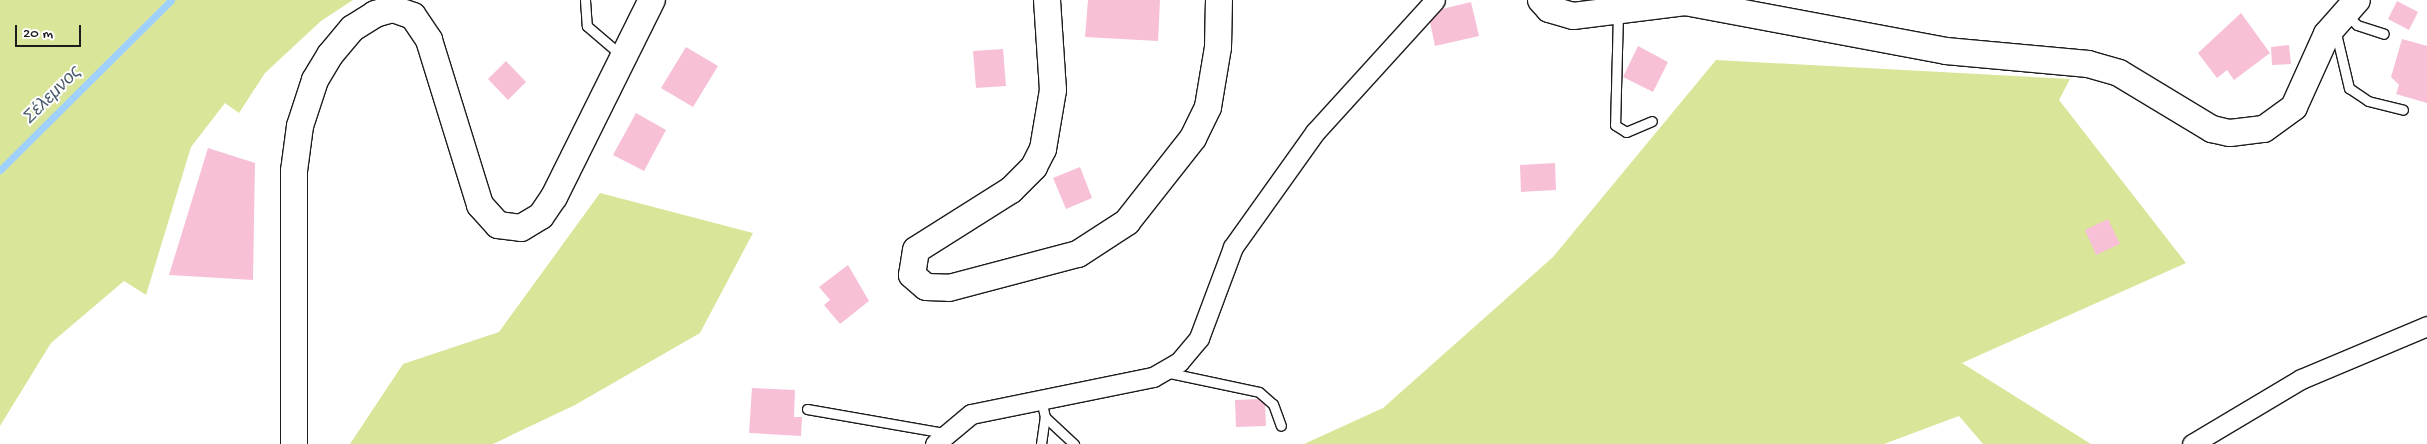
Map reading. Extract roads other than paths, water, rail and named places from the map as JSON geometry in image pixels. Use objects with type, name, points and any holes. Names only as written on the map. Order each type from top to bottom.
[{"type":"main road","points":[[294,444],[294,171],[300,126],[314,80],[330,55],[353,28],[375,14],[393,9],[414,16],[429,40],[480,205],[487,216],[509,228],[532,223],[554,197],[621,56],[652,0]]},
{"type":"main road","points":[[1047,0],[1053,90],[1044,148],[1034,167],[1011,190],[916,250],[912,274],[926,287],[949,288],[1078,254],[1127,222],[1193,138],[1208,107],[1218,47],[1219,0]]},
{"type":"main road","points":[[1541,0],[1549,9],[1573,16],[1618,12],[1685,2],[1946,51],[2088,64],[2119,73],[2212,129],[2230,133],[2264,129],[2294,107],[2345,12]]},
{"type":"street","points":[[940,439],[971,414],[1043,409],[1165,372],[1191,350],[1233,247],[1315,132],[1435,0]]},
{"type":"street","points":[[2192,444],[2301,379],[2427,326]]},
{"type":"lane","points":[[585,0],[587,26],[621,56]]},
{"type":"lane","points":[[1618,12],[1615,126],[1626,132],[1652,121]]},
{"type":"lane","points":[[2345,12],[2357,25],[2384,34]]},
{"type":"lane","points":[[2345,12],[2342,44],[2349,88],[2368,101],[2403,110]]},
{"type":"lane","points":[[1165,372],[1259,392],[1273,404],[1280,426]]},
{"type":"lane","points":[[807,409],[940,439]]},
{"type":"lane","points":[[1041,444],[1043,409]]},
{"type":"lane","points":[[1043,409],[1074,444]]},
{"type":"waterway","name":"Σέλεμνος","points":[[0,170],[171,0]]}]
